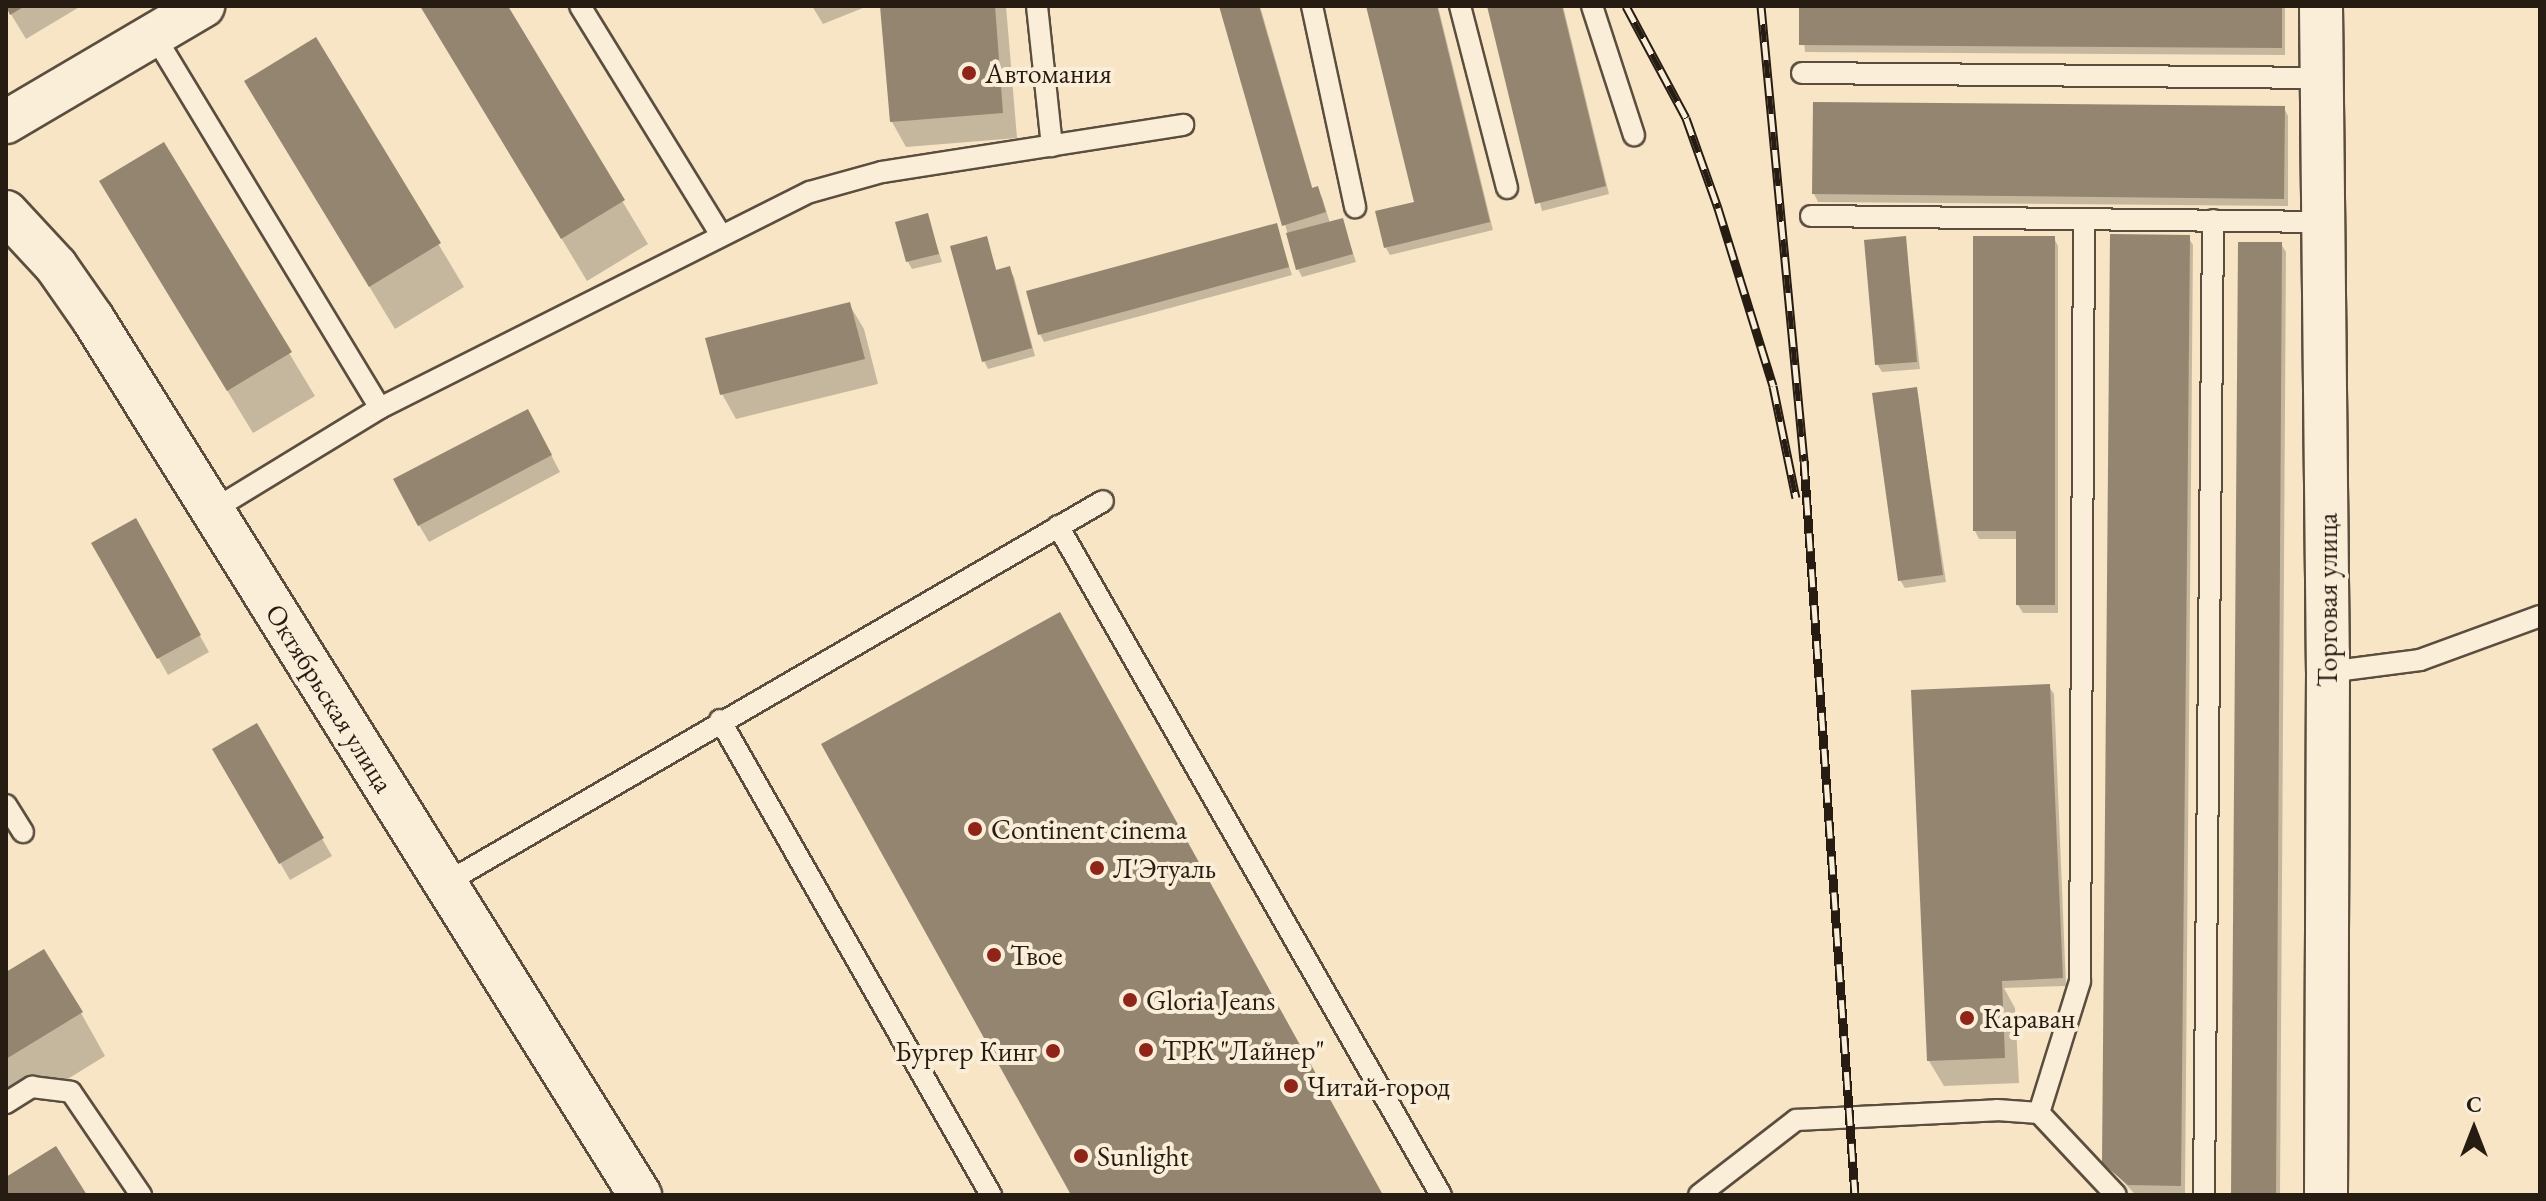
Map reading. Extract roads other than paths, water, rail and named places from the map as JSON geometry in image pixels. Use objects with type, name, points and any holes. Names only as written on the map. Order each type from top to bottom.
[{"type":"street","points":[[6,122],[203,6]]},
{"type":"street","name":"Торговая улица","points":[[2321,6],[2328,672],[2326,1195]]},
{"type":"street","name":"Октябрьская улица","points":[[6,212],[64,276],[640,1195]]},
{"type":"lane","points":[[580,6],[720,234]]},
{"type":"lane","points":[[1037,6],[1052,146]]},
{"type":"lane","points":[[1312,6],[1355,207]]},
{"type":"lane","points":[[1460,6],[1507,188]]},
{"type":"lane","points":[[1592,6],[1634,135]]},
{"type":"lane","points":[[154,35],[380,408]]},
{"type":"lane","points":[[1802,73],[2324,78]]},
{"type":"lane","points":[[213,510],[380,408],[720,234],[810,192],[882,172],[1183,125]]},
{"type":"lane","points":[[1811,216],[2325,222]]},
{"type":"lane","points":[[2039,1113],[2080,981],[2084,219]]},
{"type":"lane","points":[[2204,1195],[2213,220]]},
{"type":"lane","points":[[444,884],[720,720],[1103,501]]},
{"type":"lane","points":[[1058,526],[1441,1195]]},
{"type":"lane","points":[[2328,672],[2420,660],[2540,616]]},
{"type":"lane","points":[[720,720],[991,1195]]},
{"type":"lane","points":[[6,805],[23,832]]},
{"type":"lane","points":[[6,1103],[32,1087],[71,1092],[85,1107],[141,1195]]},
{"type":"lane","points":[[1699,1195],[1796,1120],[2039,1113],[2116,1195]]},
{"type":"railway","points":[[1626,6],[1686,118],[1718,208],[1773,386],[1796,498]]},
{"type":"railway","points":[[1761,6],[1804,461],[1855,1195]]},
{"type":"place","name":"Автомания","points":[[969,73]]},
{"type":"place","name":"Continent cinema","points":[[975,829]]},
{"type":"place","name":"Л'Этуаль","points":[[1097,868]]},
{"type":"place","name":"Твое","points":[[994,955]]},
{"type":"place","name":"Gloria Jeans","points":[[1130,1000]]},
{"type":"place","name":"Караван","points":[[1967,1018]]},
{"type":"place","name":"ТРК \"Лайнер\"","points":[[1146,1050]]},
{"type":"place","name":"Бургер Кинг","points":[[1053,1051]]},
{"type":"place","name":"Читай-город","points":[[1291,1086]]},
{"type":"place","name":"Sunlight","points":[[1081,1156]]}]
